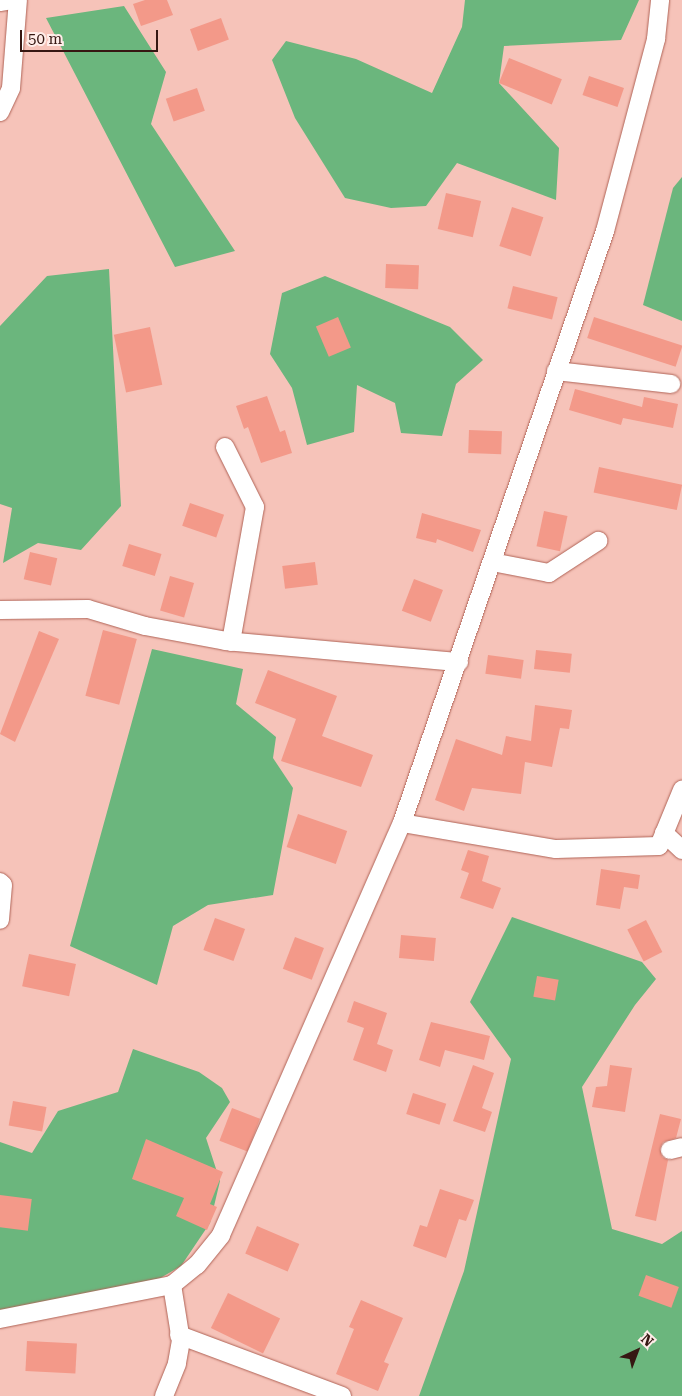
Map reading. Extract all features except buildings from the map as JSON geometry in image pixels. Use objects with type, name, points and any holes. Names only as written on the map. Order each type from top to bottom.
[{"type":"street","points":[[0,2],[13,0]]},
{"type":"street","points":[[0,112],[11,88],[18,0]]},
{"type":"street","points":[[0,1319],[172,1284],[197,1265],[221,1235],[402,822],[459,662],[605,231],[656,38],[660,0]]},
{"type":"street","points":[[556,371],[671,384]]},
{"type":"street","points":[[225,447],[255,507],[231,642]]},
{"type":"street","points":[[492,562],[549,573],[598,541]]},
{"type":"street","points":[[0,610],[88,609],[145,626],[231,642],[459,662]]},
{"type":"street","points":[[402,822],[556,849],[659,846],[682,790]]},
{"type":"street","points":[[664,833],[682,850]]},
{"type":"street","points":[[0,882],[3,885],[0,920]]},
{"type":"street","points":[[164,1396],[177,1363],[180,1335],[172,1284]]},
{"type":"street","points":[[180,1335],[342,1396]]},
{"type":"green space","points":[[465,0],[639,0],[621,40],[504,46],[499,83],[559,148],[556,200],[457,163],[426,206],[391,208],[345,198],[295,118],[272,60],[286,41],[356,59],[432,93],[462,27]]},
{"type":"green space","points":[[124,6],[166,72],[151,124],[235,251],[175,267],[46,18]]},
{"type":"green space","points":[[682,177],[682,321],[643,305],[673,188]]},
{"type":"green space","points":[[109,269],[121,506],[81,550],[38,543],[3,563],[12,508],[0,504],[0,326],[47,276]]},
{"type":"green space","points":[[325,276],[450,327],[483,360],[456,384],[442,436],[401,433],[395,403],[357,385],[354,432],[307,445],[292,388],[270,354],[282,293]]},
{"type":"green space","points":[[152,649],[243,669],[236,704],[276,737],[273,758],[293,788],[273,895],[208,905],[173,926],[157,985],[70,946]]},
{"type":"green space","points":[[512,917],[642,962],[656,979],[635,1005],[582,1087],[612,1229],[662,1244],[682,1231],[682,1396],[419,1396],[464,1271],[511,1059],[470,1002]]},
{"type":"green space","points":[[133,1049],[199,1072],[222,1088],[230,1102],[206,1138],[220,1181],[210,1223],[181,1266],[133,1294],[0,1318],[0,1142],[32,1153],[58,1111],[118,1092]]}]
